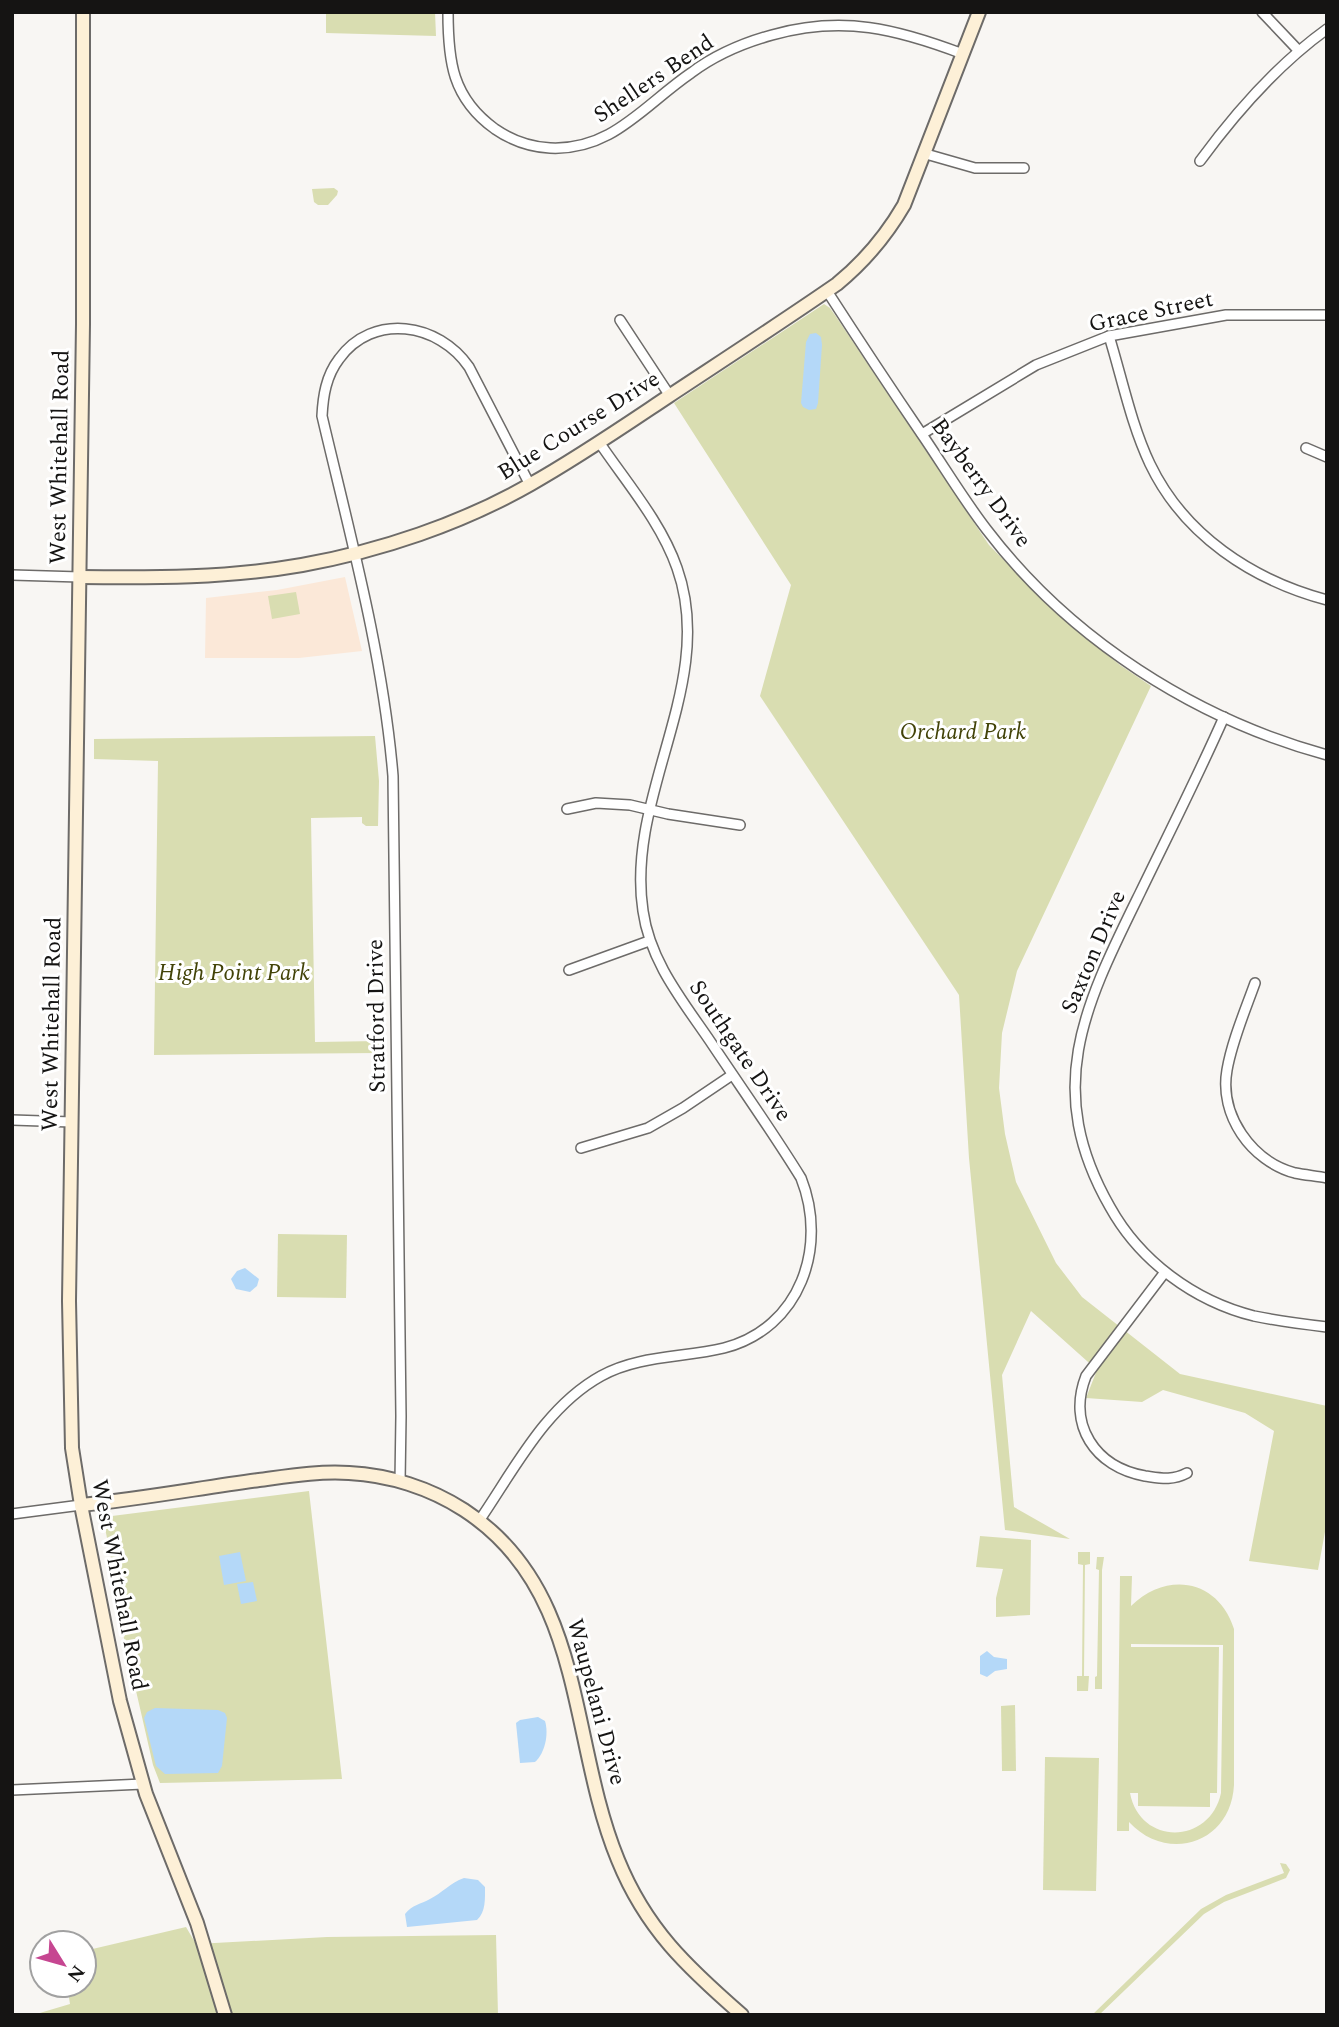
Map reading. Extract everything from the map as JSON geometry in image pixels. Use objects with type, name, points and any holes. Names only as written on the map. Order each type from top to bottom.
[{"type":"main road","name":"West Whitehall Road","points":[[83,12],[80,577],[69,1414],[81,1505],[120,1701],[142,1784],[163,1843],[197,1923],[225,2015]]},
{"type":"main road","name":"Blue Course Drive","points":[[80,577],[168,578],[232,574],[304,564],[354,553],[437,526],[530,485],[599,442],[827,292],[857,267],[887,233],[904,205],[979,12]]},
{"type":"main road","name":"Waupelani Drive","points":[[81,1505],[322,1473],[354,1473],[400,1482],[438,1496],[479,1521],[522,1565],[542,1594],[553,1619],[609,1835],[632,1891],[656,1929],[681,1960],[742,2015]]},
{"type":"street","name":"Shellers Bend","points":[[448,12],[450,61],[464,97],[485,122],[500,133],[516,141],[544,148],[579,147],[604,139],[713,58],[741,45],[803,28],[849,26],[896,31],[963,54]]},
{"type":"street","points":[[1262,12],[1298,50]]},
{"type":"street","points":[[1199,161],[1247,102],[1298,50],[1327,29]]},
{"type":"street","points":[[926,154],[975,168],[1024,168]]},
{"type":"street","name":"Bayberry Drive","points":[[827,292],[987,530],[1052,601],[1105,646],[1188,700],[1282,741],[1327,755]]},
{"type":"street","name":"Grace Street","points":[[922,434],[1036,365],[1109,336],[1226,316],[1327,315]]},
{"type":"street","points":[[620,320],[670,396]]},
{"type":"street","name":"Stratford Drive","points":[[400,1482],[393,776],[388,721],[354,553],[322,416],[323,396],[339,359],[353,344],[383,330],[407,329],[435,335],[461,356],[469,367],[530,485]]},
{"type":"street","points":[[1109,336],[1142,445],[1160,481],[1181,511],[1214,544],[1248,569],[1286,587],[1327,600]]},
{"type":"street","name":"Southgate Drive","points":[[479,1521],[551,1417],[583,1388],[619,1367],[640,1361],[727,1347],[750,1338],[778,1316],[796,1292],[806,1271],[813,1231],[808,1195],[789,1158],[675,990],[650,943],[643,912],[640,871],[643,839],[684,673],[689,625],[683,589],[668,546],[599,442]]},
{"type":"street","points":[[1306,448],[1327,457]]},
{"type":"street","name":"Blue Course Drive","points":[[12,575],[80,577]]},
{"type":"street","name":"Saxton Drive","points":[[1224,716],[1092,994],[1077,1053],[1077,1111],[1089,1165],[1099,1188],[1116,1218],[1137,1245],[1166,1272],[1194,1292],[1230,1308],[1252,1315],[1327,1327]]},
{"type":"street","points":[[568,809],[606,803],[740,825]]},
{"type":"street","points":[[569,970],[625,951],[630,953],[650,943]]},
{"type":"street","points":[[1255,983],[1226,1072],[1227,1100],[1232,1116],[1249,1144],[1268,1160],[1293,1172],[1327,1178]]},
{"type":"street","points":[[581,1148],[648,1128],[732,1075]]},
{"type":"street","points":[[12,1120],[72,1122]]},
{"type":"street","points":[[1166,1272],[1090,1368],[1080,1393],[1080,1416],[1090,1443],[1102,1458],[1128,1473],[1165,1479],[1174,1479],[1187,1473]]},
{"type":"street","name":"Waupelani Drive","points":[[12,1514],[81,1505]]},
{"type":"street","points":[[12,1790],[142,1784]]},
{"type":"shaded area","points":[[345,577],[362,651],[299,658],[205,658],[206,598],[277,590]]},
{"type":"green space","points":[[326,12],[435,12],[436,36],[326,33]]},
{"type":"green space","points":[[334,188],[338,191],[337,195],[328,205],[314,202],[312,189]]},
{"type":"green space","name":"Orchard Park","points":[[824,304],[837,318],[989,545],[1053,610],[1120,665],[1151,686],[1017,971],[1002,1033],[999,1088],[1005,1134],[1016,1182],[1056,1263],[1082,1297],[1180,1374],[1327,1406],[1327,1521],[1318,1570],[1249,1561],[1274,1431],[1245,1413],[1163,1390],[1142,1402],[1086,1398],[1097,1370],[1031,1311],[1002,1375],[1014,1507],[1070,1539],[1005,1530],[969,1158],[959,995],[760,696],[791,585],[674,403]]},
{"type":"green space","points":[[296,592],[300,614],[272,619],[268,596]]},
{"type":"green space","name":"High Point Park","points":[[375,736],[379,781],[378,826],[366,826],[362,823],[362,817],[311,818],[315,1042],[379,1041],[379,1053],[154,1055],[158,761],[94,759],[94,739]]},
{"type":"green space","points":[[278,1234],[347,1235],[346,1298],[277,1297]]},
{"type":"green space","points":[[309,1491],[342,1779],[160,1783],[153,1765],[115,1599],[114,1573],[105,1528],[107,1519],[112,1516]]},
{"type":"green space","points":[[980,1536],[1031,1540],[1030,1615],[996,1617],[996,1598],[1003,1569],[976,1567]]},
{"type":"green space","points":[[1078,1552],[1090,1552],[1090,1564],[1085,1565],[1084,1676],[1089,1676],[1088,1691],[1077,1691],[1077,1676],[1082,1676],[1083,1565],[1078,1564]]},
{"type":"green space","points":[[1097,1557],[1104,1557],[1102,1689],[1095,1689],[1099,1570],[1096,1569]]},
{"type":"green space","points":[[1120,1576],[1132,1576],[1131,1606],[1160,1588],[1190,1586],[1216,1599],[1234,1629],[1234,1785],[1230,1805],[1222,1821],[1210,1833],[1195,1841],[1179,1844],[1161,1842],[1145,1835],[1129,1822],[1129,1831],[1117,1831]],"holes":[[[1131,1644],[1223,1645],[1221,1793],[1214,1810],[1204,1822],[1190,1830],[1160,1830],[1147,1823],[1136,1810],[1130,1793],[1138,1793],[1138,1806],[1210,1807],[1210,1793],[1217,1793],[1219,1647],[1131,1647]]]},
{"type":"green space","points":[[1015,1705],[1016,1771],[1002,1771],[1001,1706]]},
{"type":"green space","points":[[1045,1757],[1099,1758],[1096,1891],[1043,1890]]},
{"type":"green space","points":[[1280,1863],[1286,1864],[1290,1870],[1286,1878],[1224,1902],[1204,1914],[1099,2015],[1092,2015],[1201,1909],[1226,1895],[1284,1873]]},
{"type":"green space","points":[[186,1927],[196,1944],[327,1937],[496,1935],[498,2015],[33,2015],[70,2004],[69,1999],[98,1999],[98,1948]]},
{"type":"water","points":[[816,333],[821,337],[822,345],[818,403],[816,409],[809,410],[801,403],[806,342],[810,334]]},
{"type":"water","points":[[245,1268],[259,1279],[257,1286],[250,1292],[236,1289],[231,1279],[237,1271]]},
{"type":"water","points":[[240,1552],[246,1581],[224,1585],[219,1556]]},
{"type":"water","points":[[253,1582],[257,1601],[241,1604],[237,1584]]},
{"type":"water","points":[[987,1651],[994,1657],[1007,1659],[1007,1669],[995,1671],[987,1677],[980,1674],[980,1656]]},
{"type":"water","points":[[155,1708],[218,1710],[225,1713],[227,1718],[222,1766],[218,1773],[165,1774],[156,1766],[144,1718],[147,1712]]},
{"type":"water","points":[[538,1717],[545,1721],[546,1726],[544,1748],[535,1762],[520,1763],[516,1723]]},
{"type":"water","points":[[464,1878],[478,1880],[485,1887],[483,1909],[477,1920],[407,1927],[405,1914],[408,1911]]}]
